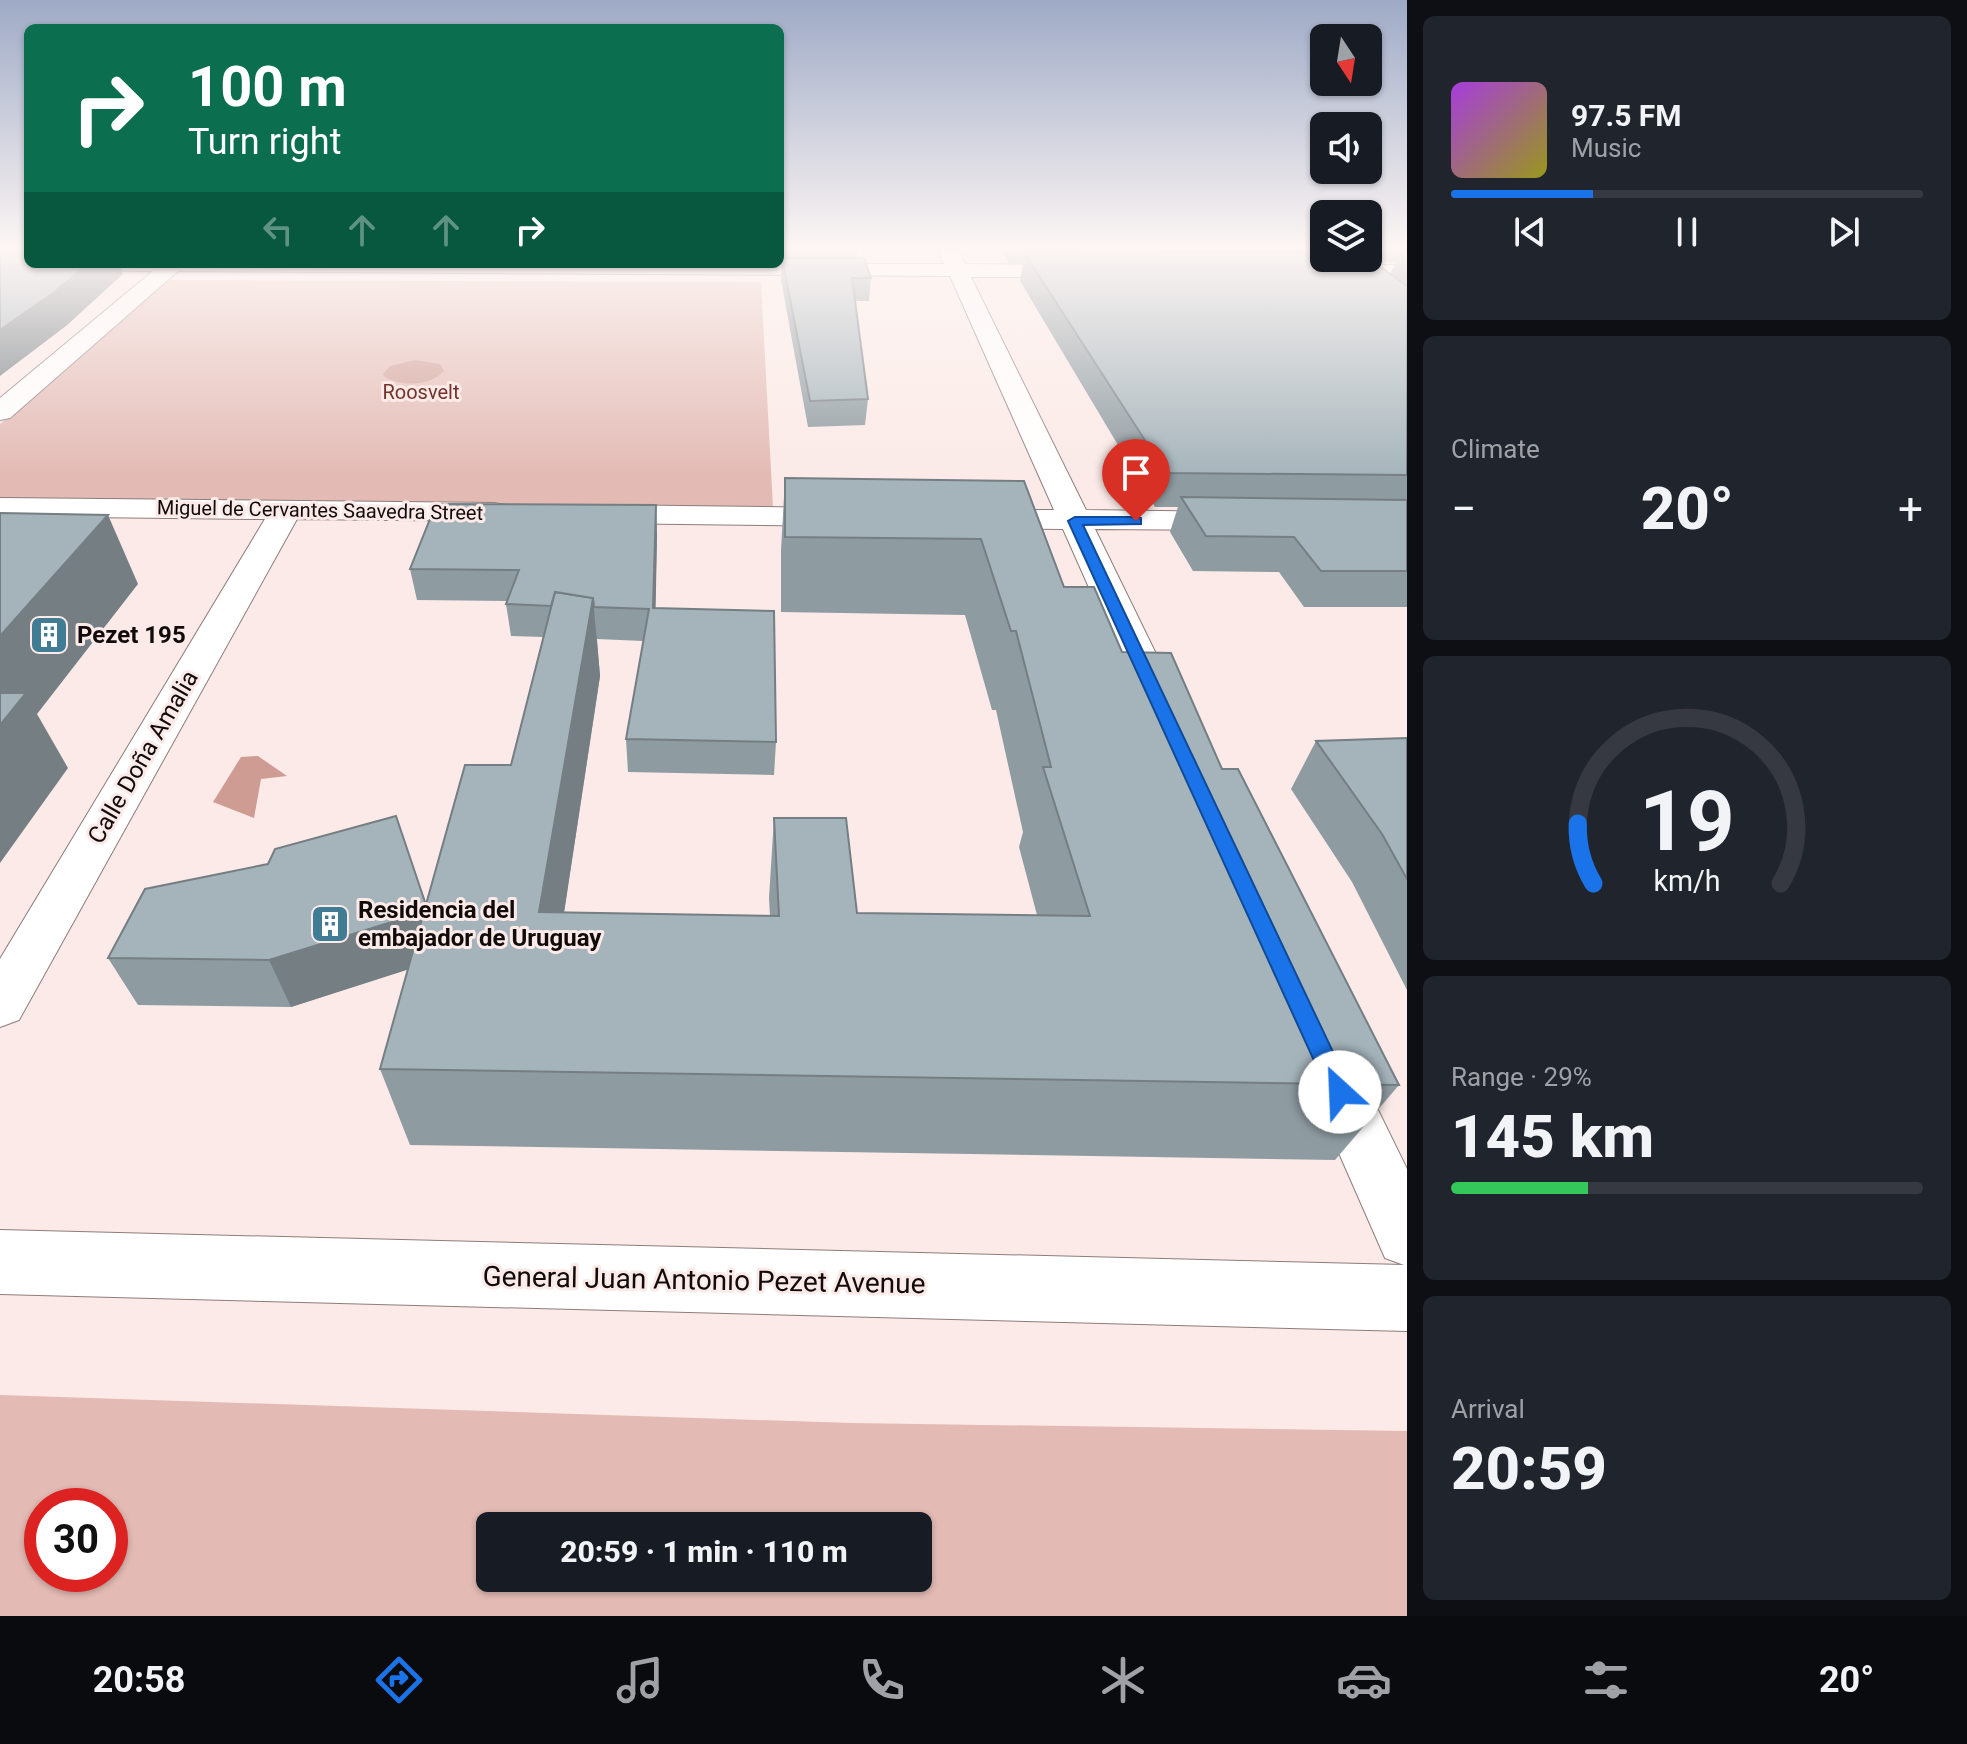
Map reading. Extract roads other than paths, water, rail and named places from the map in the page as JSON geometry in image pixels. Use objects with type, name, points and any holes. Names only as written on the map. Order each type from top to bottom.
[{"type":"street","points":[[0,412],[102,325]]},
{"type":"street","points":[[983,325],[1174,734]]},
{"type":"street","name":"Miguel de Cervantes Saavedra Street","points":[[0,507],[519,513]]},
{"type":"street","name":"Calle Doña Amalia","points":[[0,1005],[287,509]]},
{"type":"street","points":[[566,513],[878,518]]},
{"type":"street","points":[[954,519],[1265,521]]},
{"type":"street","points":[[1320,1049],[1407,1236]]},
{"type":"street","name":"General Juan Antonio Pezet Avenue","points":[[0,1262],[1407,1298]]},
{"type":"place","name":"Pezet 195","points":[[49,635]]},
{"type":"place","name":"Residencia del embajador de Uruguay","points":[[330,924]]},
{"type":"park label","name":"Roosvelt","points":[[421,392]]}]
